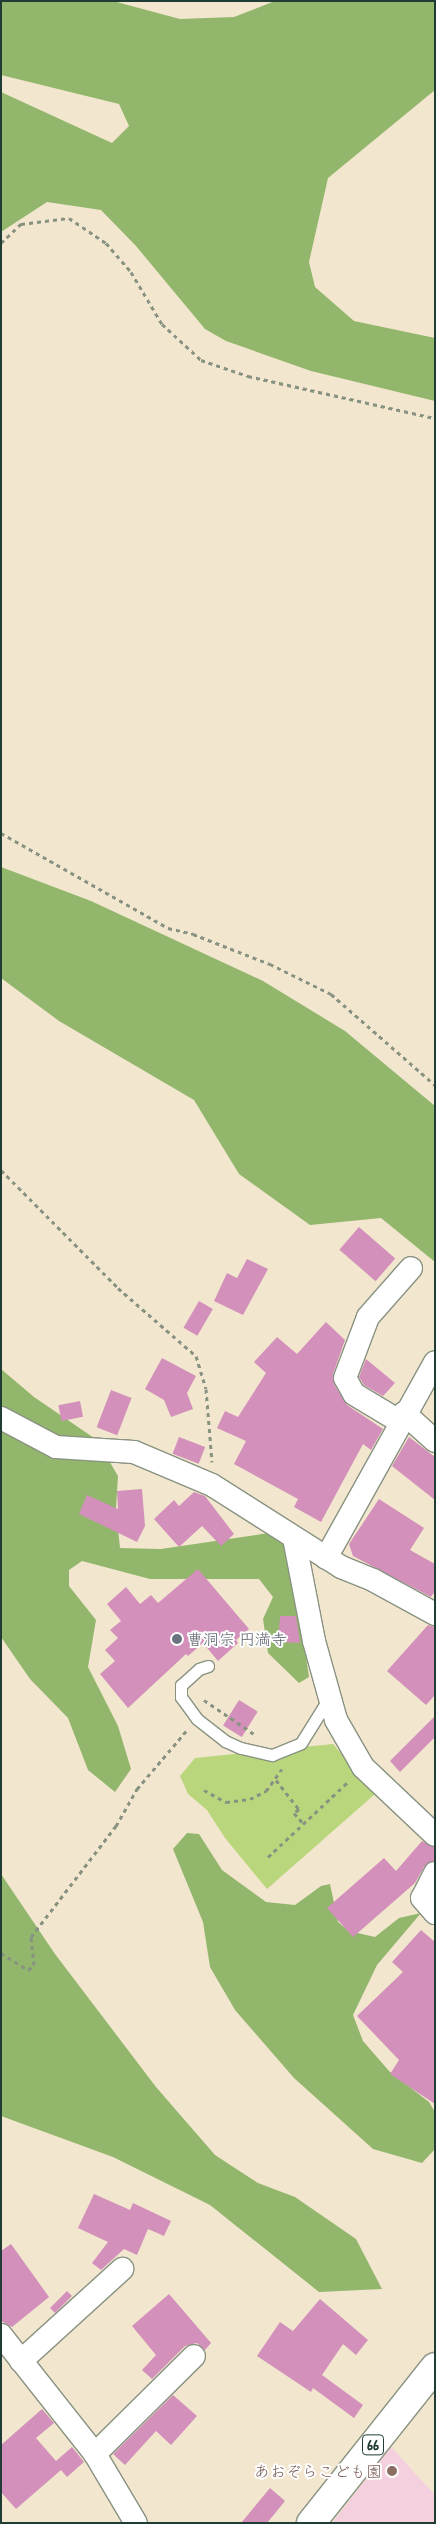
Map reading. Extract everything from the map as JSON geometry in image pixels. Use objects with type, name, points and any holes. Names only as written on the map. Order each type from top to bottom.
[{"type":"main road","name":"66","points":[[311,2523],[435,2367]]},
{"type":"street","points":[[411,1268],[368,1316],[344,1378],[354,1394],[402,1417],[435,1441]]},
{"type":"street","points":[[326,1558],[402,1417],[435,1362]]},
{"type":"street","points":[[1,1418],[56,1447],[134,1452],[212,1485],[326,1558],[435,1614]]},
{"type":"street","points":[[294,1538],[314,1641],[336,1720],[363,1768],[435,1835]]},
{"type":"street","points":[[435,1873],[422,1898],[435,1913]]},
{"type":"street","points":[[21,2361],[122,2268]]},
{"type":"street","points":[[1,2335],[96,2454],[136,2523]]},
{"type":"street","points":[[96,2454],[194,2356]]},
{"type":"lane","points":[[208,1666],[199,1669],[181,1685],[181,1697],[197,1719],[225,1741],[241,1748],[272,1756],[301,1743],[329,1698]]},
{"type":"path","points":[[1,243],[21,224],[69,218],[106,243],[131,272],[162,324],[201,360],[248,376],[435,418]]},
{"type":"path","points":[[1,834],[168,928],[193,934],[270,964],[330,994],[435,1085]]},
{"type":"path","points":[[1,1170],[118,1288],[196,1356],[207,1398],[212,1440],[212,1485]]},
{"type":"path","points":[[181,1685],[282,1753],[285,1764],[276,1780],[266,1791],[250,1799],[226,1802],[204,1790]]},
{"type":"path","points":[[1,1953],[28,1970],[34,1965],[31,1937],[116,1826],[137,1789],[209,1704]]},
{"type":"path","points":[[268,1857],[350,1779]]},
{"type":"path","points":[[276,1780],[299,1809],[294,1814],[304,1824]]},
{"type":"shaded area","name":"あおぞらこども園","points":[[391,2447],[435,2495],[435,2523],[332,2523]]},
{"type":"green space","points":[[1,1],[113,1],[180,19],[234,17],[275,1],[435,1],[435,90],[328,178],[309,262],[315,287],[354,321],[435,338],[435,401],[311,371],[226,341],[205,329],[136,246],[101,210],[47,202],[1,232],[1,92],[112,143],[129,126],[119,104],[1,75]]},
{"type":"green space","points":[[1,867],[91,901],[263,981],[345,1031],[435,1106],[435,1262],[381,1218],[310,1225],[239,1174],[194,1100],[59,1021],[1,978]]},
{"type":"green space","points":[[1,1369],[34,1397],[97,1440],[118,1476],[116,1508],[120,1548],[161,1549],[269,1533],[289,1544],[309,1677],[299,1683],[268,1653],[263,1619],[273,1597],[259,1579],[150,1579],[82,1561],[69,1570],[69,1586],[96,1620],[88,1667],[118,1726],[131,1769],[115,1792],[88,1770],[68,1718],[30,1679],[1,1637]]},
{"type":"green space","points":[[333,1744],[375,1794],[267,1889],[225,1838],[207,1810],[188,1794],[180,1776],[195,1758]]},
{"type":"green space","points":[[187,1833],[199,1834],[222,1870],[266,1902],[295,1905],[321,1886],[330,1884],[338,1922],[349,1931],[375,1937],[399,1918],[421,1913],[377,1965],[353,2015],[363,2041],[389,2071],[429,2102],[435,2112],[435,2149],[422,2163],[373,2149],[294,2078],[235,2010],[210,1967],[203,1922],[173,1849]]},
{"type":"green space","points":[[1,1874],[55,1954],[156,2087],[215,2155],[258,2183],[295,2197],[356,2239],[382,2289],[319,2292],[210,2205],[113,2157],[1,2116]]},
{"type":"building","points":[[359,1227],[395,1258],[376,1281],[339,1250]]},
{"type":"building","points":[[247,1259],[268,1269],[243,1315],[214,1301],[227,1273],[237,1278]]},
{"type":"building","points":[[199,1301],[213,1309],[197,1336],[184,1328]]},
{"type":"building","points":[[326,1322],[345,1340],[333,1374],[334,1384],[347,1405],[383,1429],[371,1450],[363,1444],[321,1522],[294,1507],[298,1499],[234,1464],[246,1441],[217,1428],[225,1411],[238,1417],[266,1373],[254,1362],[277,1337],[297,1354]]},
{"type":"building","points":[[162,1358],[196,1376],[187,1393],[193,1409],[171,1417],[164,1400],[145,1389]]},
{"type":"building","points":[[366,1359],[395,1383],[383,1396],[364,1385],[359,1377]]},
{"type":"building","points":[[111,1390],[132,1398],[117,1435],[97,1427]]},
{"type":"building","points":[[80,1401],[83,1417],[61,1421],[58,1405]]},
{"type":"building","points":[[179,1437],[205,1447],[199,1464],[173,1454]]},
{"type":"building","points":[[409,1437],[435,1457],[435,1500],[392,1466]]},
{"type":"building","points":[[142,1489],[145,1526],[137,1542],[79,1514],[87,1495],[118,1509],[117,1491]]},
{"type":"building","points":[[194,1492],[205,1496],[234,1534],[221,1546],[202,1526],[179,1547],[154,1519],[174,1500],[179,1506]]},
{"type":"building","points":[[379,1499],[424,1528],[410,1550],[435,1564],[435,1591],[431,1597],[353,1556],[349,1544]]},
{"type":"building","name":"曹洞宗 円満寺","points":[[198,1569],[249,1629],[236,1640],[238,1643],[218,1661],[203,1643],[188,1656],[186,1654],[128,1708],[100,1674],[115,1661],[105,1650],[118,1638],[110,1630],[121,1621],[107,1604],[126,1587],[140,1604],[151,1595],[158,1603]]},
{"type":"building","points":[[280,1616],[296,1616],[300,1643],[278,1642]]},
{"type":"building","points":[[428,1625],[435,1627],[435,1695],[426,1705],[387,1671]]},
{"type":"building","points":[[239,1700],[258,1712],[242,1737],[223,1725]]},
{"type":"building","points":[[435,1716],[435,1737],[400,1772],[390,1761]]},
{"type":"building","points":[[422,1841],[435,1848],[435,1860],[424,1867],[415,1883],[353,1937],[327,1908],[384,1858],[396,1871]]},
{"type":"building","points":[[421,1930],[435,1942],[435,2104],[390,2074],[399,2060],[357,2016],[403,1972],[392,1962]]},
{"type":"building","points":[[94,2194],[130,2210],[133,2203],[171,2221],[164,2236],[148,2229],[137,2255],[124,2249],[101,2270],[92,2263],[108,2242],[78,2228]]},
{"type":"building","points":[[11,2244],[49,2297],[12,2327],[1,2321],[1,2251]]},
{"type":"building","points":[[67,2291],[72,2296],[55,2313],[50,2308]]},
{"type":"building","points":[[169,2294],[211,2343],[205,2350],[197,2343],[185,2346],[152,2379],[142,2370],[156,2355],[132,2326]]},
{"type":"building","points":[[320,2299],[368,2340],[356,2355],[343,2344],[322,2375],[363,2405],[354,2418],[313,2388],[311,2392],[257,2356],[280,2322],[293,2331]]},
{"type":"building","points":[[173,2395],[197,2416],[171,2445],[156,2431],[125,2465],[113,2454]]},
{"type":"building","points":[[42,2409],[54,2423],[36,2438],[56,2461],[72,2447],[84,2462],[67,2477],[61,2470],[16,2509],[1,2492],[1,2445]]},
{"type":"building","points":[[270,2488],[285,2501],[267,2523],[241,2523]]},
{"type":"place","name":"曹洞宗 円満寺","points":[[177,1639]]},
{"type":"place","name":"あおぞらこども園","points":[[392,2471]]}]
